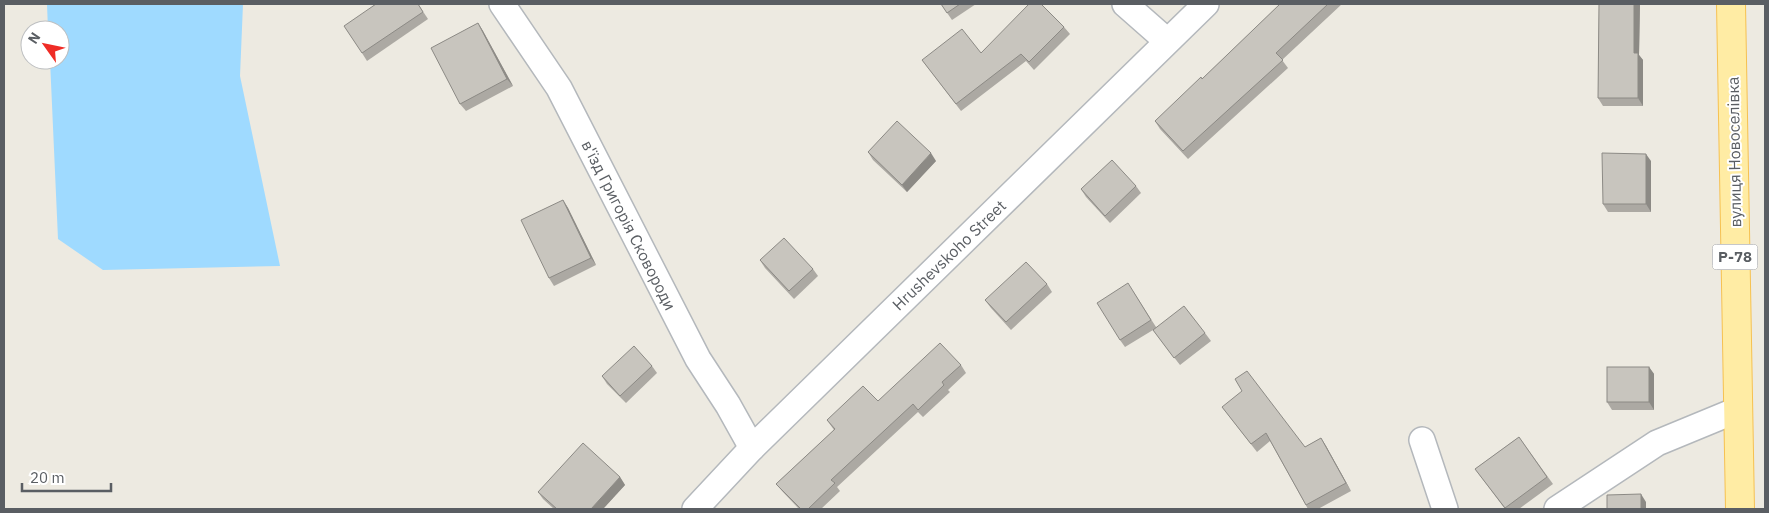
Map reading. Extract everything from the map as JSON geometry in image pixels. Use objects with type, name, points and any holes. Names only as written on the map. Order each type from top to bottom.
[{"type":"main road","name":"вулиця Новоселівка","points":[[1731,4],[1740,509]]},
{"type":"street","name":"в'їзд Григорія Сковороди","points":[[502,4],[559,88],[698,359],[728,405],[752,448]]},
{"type":"street","points":[[1125,4],[1167,41]]},
{"type":"street","name":"Hrushevskoho Street","points":[[706,506],[752,448],[1206,4]]},
{"type":"street","points":[[1557,509],[1657,442],[1738,410]]},
{"type":"street","points":[[1422,440],[1445,509]]},
{"type":"water","points":[[47,4],[243,4],[240,76],[280,266],[103,270],[58,239],[50,70],[70,70],[70,20],[48,20]]},
{"type":"building","points":[[376,4],[418,4],[423,12],[362,53],[344,26]]},
{"type":"building","points":[[941,4],[960,4],[947,13]]},
{"type":"building","points":[[1029,4],[1041,4],[1064,27],[1029,62],[1021,54],[956,104],[922,60],[962,29],[981,53]]},
{"type":"building","points":[[1280,4],[1328,4],[1276,53],[1283,60],[1183,151],[1155,121]]},
{"type":"building","points":[[1599,4],[1634,4],[1634,53],[1638,53],[1638,98],[1598,98]]},
{"type":"building","points":[[478,23],[507,79],[460,104],[431,48]]},
{"type":"building","points":[[897,121],[931,153],[902,185],[868,152]]},
{"type":"building","points":[[1602,153],[1646,154],[1646,204],[1603,204]]},
{"type":"building","points":[[1112,160],[1136,186],[1105,216],[1081,189]]},
{"type":"building","points":[[563,200],[591,258],[549,278],[521,220]]},
{"type":"building","points":[[784,238],[813,269],[789,291],[760,260]]},
{"type":"building","points":[[1026,262],[1047,284],[1006,322],[985,300]]},
{"type":"building","points":[[1128,283],[1151,320],[1120,340],[1097,303]]},
{"type":"building","points":[[1184,306],[1205,333],[1174,358],[1153,330]]},
{"type":"building","points":[[940,343],[961,365],[942,382],[944,385],[918,410],[913,404],[831,480],[835,483],[808,509],[801,509],[776,484],[835,429],[827,420],[863,386],[878,401]]},
{"type":"building","points":[[634,346],[652,366],[620,396],[602,376]]},
{"type":"building","points":[[1607,367],[1649,367],[1649,402],[1607,402]]},
{"type":"building","points":[[1247,371],[1305,447],[1321,438],[1346,483],[1306,505],[1266,433],[1251,444],[1222,407],[1242,391],[1235,379]]},
{"type":"building","points":[[1519,437],[1547,477],[1505,508],[1475,469]]},
{"type":"building","points":[[583,443],[620,477],[591,509],[557,509],[538,492]]},
{"type":"building","points":[[1641,494],[1641,509],[1607,509],[1607,495]]}]
